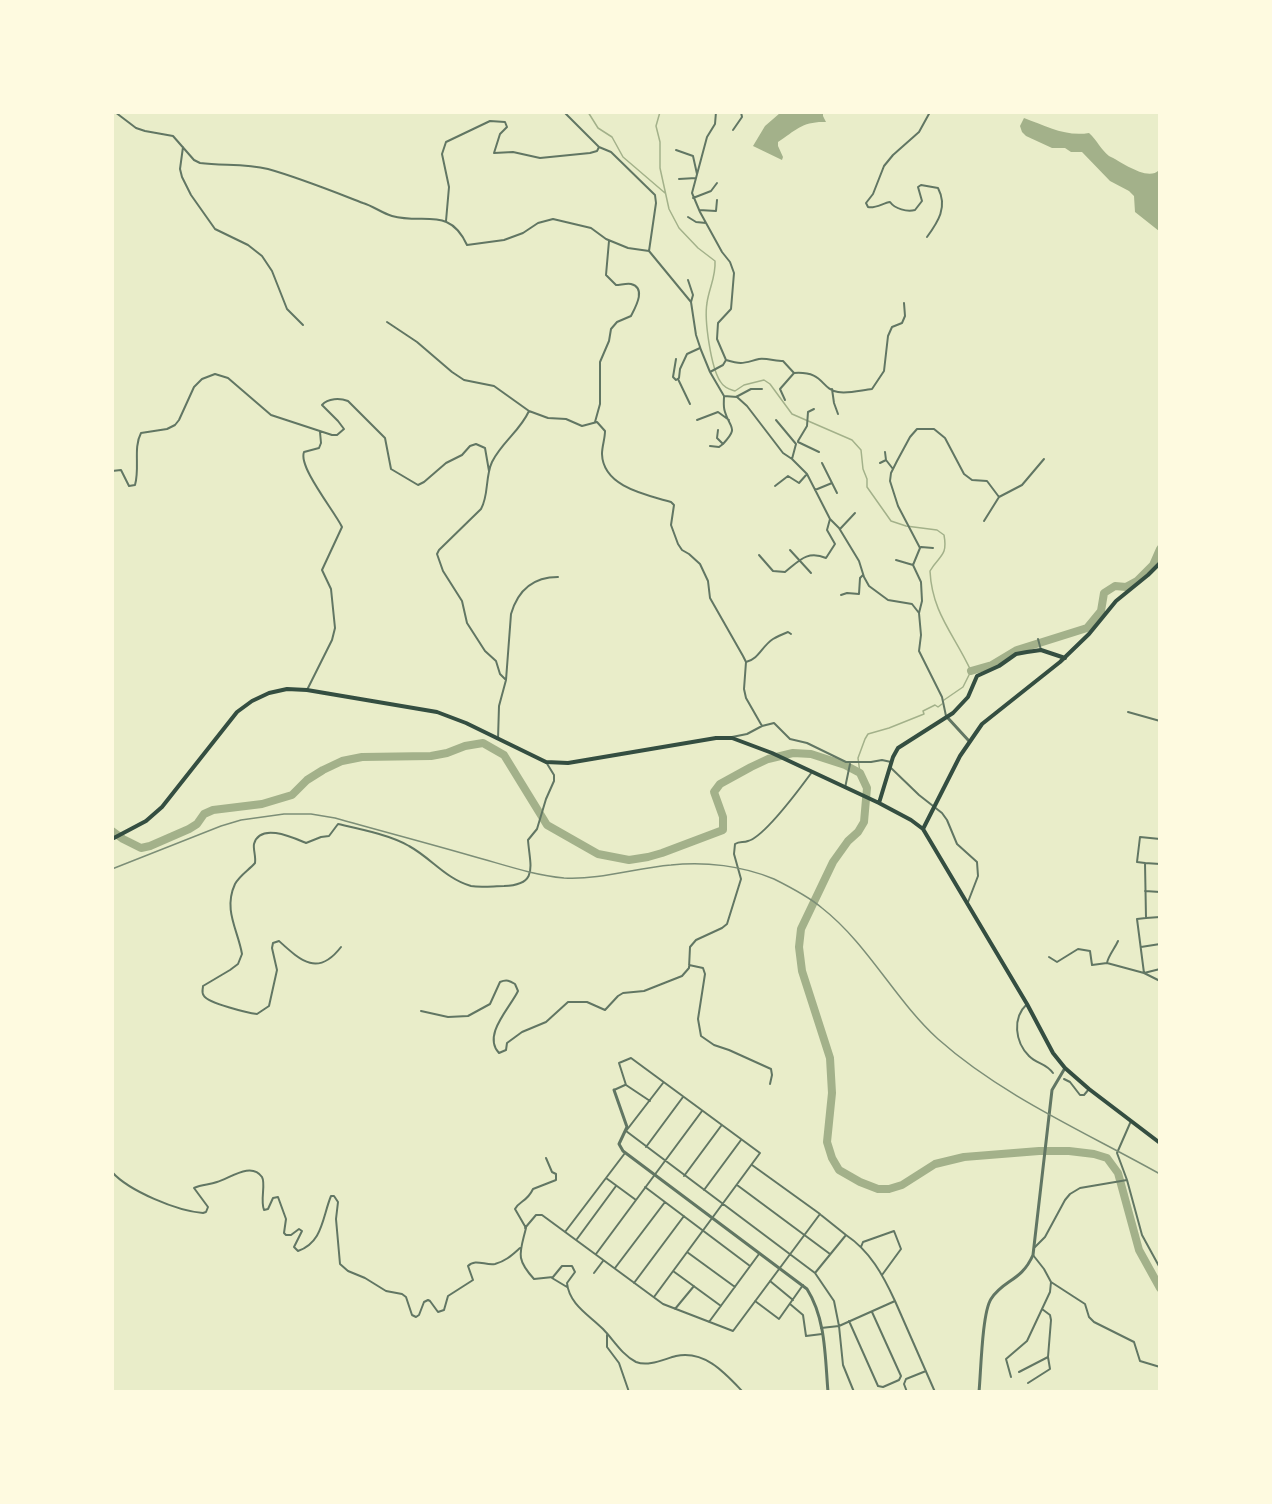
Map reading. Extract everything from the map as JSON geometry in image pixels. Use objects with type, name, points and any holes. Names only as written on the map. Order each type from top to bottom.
[{"type":"main road","points":[[923,829],[969,741],[982,724],[1065,658],[1089,634],[1116,601],[1160,563]]},
{"type":"main road","points":[[876,802],[898,748],[953,713],[968,697],[973,682],[980,673],[999,666],[1016,654],[1041,650],[1065,658]]},
{"type":"main road","points":[[114,838],[146,821],[162,807],[244,706],[269,693],[287,689],[308,690],[437,712],[466,723],[546,762],[568,763],[716,738],[732,738],[772,753],[876,802],[911,820],[923,829],[1027,1004],[1053,1053],[1065,1068],[1089,1089],[1160,1143]]},
{"type":"street","points":[[115,112],[136,128],[173,136],[194,160],[200,163],[237,164],[265,168],[365,203],[391,216],[430,218],[446,222],[460,231],[467,245],[504,240],[523,233],[538,223],[553,219],[591,228],[609,240],[628,248],[649,251],[691,302]]},
{"type":"street","points":[[564,112],[599,147],[611,152],[655,195],[656,203],[649,251]]},
{"type":"street","points":[[716,112],[715,124],[707,137],[692,193],[734,273],[731,309],[718,323],[717,339],[726,360],[739,364],[751,363],[759,359],[783,361],[794,373],[811,373],[839,392],[872,389],[884,371],[888,336],[892,327],[902,323],[904,303]]},
{"type":"street","points":[[733,130],[742,117],[741,112]]},
{"type":"street","points":[[927,237],[936,224],[944,204],[938,188],[921,185],[918,187],[922,201],[915,210],[911,211],[901,209],[891,204],[890,201],[872,208],[868,207],[866,202],[873,194],[884,166],[919,132],[930,112]]},
{"type":"street","points":[[446,222],[449,187],[442,154],[443,146],[450,138],[490,121],[501,121],[505,122],[507,127],[500,134],[494,153],[513,152],[540,158],[590,153],[597,151],[599,147]]},
{"type":"street","points":[[183,147],[180,169],[182,177],[209,222],[224,234],[248,245],[262,256],[272,271],[287,309],[303,325]]},
{"type":"street","points":[[676,150],[693,156],[697,174]]},
{"type":"street","points":[[679,179],[696,178]]},
{"type":"street","points":[[693,198],[711,191],[717,183]]},
{"type":"street","points":[[699,210],[716,211],[717,200]]},
{"type":"street","points":[[688,216],[696,222],[706,223]]},
{"type":"street","points":[[595,422],[600,404],[600,362],[609,341],[611,329],[617,322],[631,316],[639,295],[636,287],[631,284],[616,285],[606,275],[609,240]]},
{"type":"street","points":[[688,280],[693,295],[691,302],[700,348],[724,396],[725,412],[733,430],[719,447],[710,446]]},
{"type":"street","points":[[387,322],[417,342],[464,380],[494,386],[529,411],[548,418],[566,419],[582,426],[595,422]]},
{"type":"street","points":[[690,404],[678,380],[687,354],[700,348]]},
{"type":"street","points":[[676,359],[673,377],[674,380],[678,380]]},
{"type":"street","points":[[712,372],[726,360]]},
{"type":"street","points":[[785,400],[780,389],[794,373]]},
{"type":"street","points":[[112,471],[121,470],[129,486],[135,485],[138,442],[141,433],[167,429],[175,425],[194,387],[202,379],[215,374],[228,378],[271,415],[320,432],[337,435],[344,429],[321,405],[325,401],[341,399],[354,405],[385,438],[391,469],[418,485],[446,463],[462,455],[470,446],[476,444],[484,448],[489,471]]},
{"type":"street","points":[[736,397],[744,391],[762,389]]},
{"type":"street","points":[[832,389],[838,414]]},
{"type":"street","points":[[724,396],[736,397],[747,406],[783,453],[807,474],[831,519],[840,529],[859,561],[869,586],[888,600],[912,604],[919,613]]},
{"type":"street","points":[[792,459],[807,424],[808,412],[814,409]]},
{"type":"street","points":[[506,680],[500,674],[496,661],[485,651],[467,623],[462,601],[451,587],[437,554],[481,509],[484,504],[489,471],[499,450],[522,426],[529,411]]},
{"type":"street","points":[[697,420],[718,412],[729,420]]},
{"type":"street","points":[[776,420],[797,443],[819,452]]},
{"type":"street","points":[[595,422],[604,431],[602,456],[611,477],[635,491],[671,502],[674,506],[671,525],[678,544],[700,564],[708,582],[710,598],[746,662],[744,689],[746,698],[762,726]]},
{"type":"street","points":[[969,741],[946,716],[942,697],[919,651],[921,582],[913,565],[920,547],[898,506],[890,482],[893,469],[910,437],[917,429],[934,429],[945,438],[964,474],[972,480],[987,481],[999,497]]},
{"type":"street","points":[[718,430],[717,438],[723,444]]},
{"type":"street","points":[[308,690],[332,640],[335,628],[331,589],[322,570],[342,527],[303,462],[304,452],[319,448],[320,432]]},
{"type":"street","points":[[885,452],[886,460],[893,469]]},
{"type":"street","points":[[984,521],[999,497],[1022,485],[1044,459]]},
{"type":"street","points":[[880,463],[886,460]]},
{"type":"street","points":[[822,463],[837,493]]},
{"type":"street","points":[[775,486],[788,476],[799,483],[807,474]]},
{"type":"street","points":[[815,490],[832,483]]},
{"type":"street","points":[[840,529],[855,513]]},
{"type":"street","points":[[759,555],[773,572],[785,572],[806,556],[817,554],[826,558],[835,544],[827,530],[831,519]]},
{"type":"street","points":[[920,547],[933,548]]},
{"type":"street","points":[[790,550],[810,573]]},
{"type":"street","points":[[896,560],[913,565]]},
{"type":"street","points":[[841,595],[859,594],[860,578],[863,575]]},
{"type":"street","points":[[498,739],[499,705],[506,680],[514,604],[530,583],[540,578],[558,577]]},
{"type":"street","points":[[746,662],[757,657],[772,639],[788,632],[791,634]]},
{"type":"street","points":[[1038,639],[1041,650]]},
{"type":"street","points":[[1128,712],[1160,722]]},
{"type":"street","points":[[732,738],[774,723],[789,740],[807,743],[850,763],[882,760],[891,765],[947,820],[957,844],[977,862],[978,876],[968,904]]},
{"type":"street","points":[[341,946],[331,958],[312,964],[298,959],[279,941],[273,943],[277,975],[268,1006],[257,1014],[245,1013],[212,1001],[205,998],[202,993],[203,986],[238,964],[242,954],[230,913],[233,893],[236,883],[255,863],[254,846],[256,840],[263,834],[275,832],[306,843],[329,836],[338,824],[408,845],[445,874],[471,886],[519,885],[526,881],[530,872],[531,858],[528,840],[537,830],[554,781],[554,775],[546,762]]},
{"type":"street","points":[[845,788],[850,763]]},
{"type":"street","points":[[421,1011],[447,1017],[468,1016],[490,1004],[500,982],[511,981],[518,991],[494,1033],[494,1044],[499,1053],[506,1050],[507,1043],[515,1036],[546,1022],[568,1002],[587,1002],[605,1010],[623,993],[644,991],[682,976],[689,965],[690,947],[696,940],[722,928],[730,918],[741,879],[736,861],[735,844],[740,841],[748,842],[760,834],[812,772]]},
{"type":"street","points":[[1160,839],[1140,837],[1137,862],[1160,864]]},
{"type":"street","points":[[1145,863],[1146,918]]},
{"type":"street","points":[[1145,891],[1160,892]]},
{"type":"street","points":[[1144,973],[1137,919],[1160,917]]},
{"type":"street","points":[[1107,963],[1118,941]]},
{"type":"street","points":[[1141,947],[1160,944]]},
{"type":"street","points":[[1049,957],[1057,962],[1078,949],[1089,951],[1092,965],[1107,963],[1144,973],[1160,981]]},
{"type":"street","points":[[689,965],[704,968],[698,1019],[702,1036],[714,1045],[771,1069],[770,1084]]},
{"type":"street","points":[[1144,973],[1160,969]]},
{"type":"street","points":[[1027,1004],[1019,1015],[1018,1037],[1028,1056],[1049,1067],[1053,1073]]},
{"type":"street","points":[[650,1101],[626,1085],[619,1063],[632,1058],[760,1153],[654,1297]]},
{"type":"street","points":[[979,1392],[987,1306],[999,1290],[1023,1273],[1032,1256],[1052,1090],[1065,1068]]},
{"type":"street","points":[[1064,1079],[1074,1086],[1080,1095],[1084,1095],[1089,1089]]},
{"type":"street","points":[[663,1083],[626,1131],[619,1144],[625,1153],[803,1285],[815,1302],[821,1319],[828,1392]]},
{"type":"street","points":[[626,1085],[614,1090],[627,1127],[626,1131]]},
{"type":"street","points":[[646,1147],[683,1097]]},
{"type":"street","points":[[596,1254],[702,1111]]},
{"type":"street","points":[[1131,1121],[1117,1150],[1139,1229],[1160,1268]]},
{"type":"street","points":[[684,1176],[721,1125]]},
{"type":"street","points":[[626,1131],[815,1273],[834,1301],[843,1365],[854,1392]]},
{"type":"street","points":[[704,1190],[741,1140]]},
{"type":"street","points":[[565,1232],[625,1153]]},
{"type":"street","points":[[525,1228],[516,1212],[517,1205],[529,1198],[533,1190],[556,1179],[556,1174],[552,1172],[546,1158]]},
{"type":"street","points":[[752,1164],[861,1247],[882,1275],[935,1392]]},
{"type":"street","points":[[112,1172],[115,1179],[134,1189],[203,1214],[208,1207],[194,1188],[220,1182],[241,1172],[255,1172],[264,1182],[261,1196],[264,1210],[268,1209],[273,1198],[278,1197],[286,1219],[284,1233],[291,1235],[299,1228],[302,1231],[294,1247],[298,1251],[306,1248],[319,1234],[331,1196],[334,1196],[338,1202],[336,1219],[340,1264],[348,1271],[386,1291],[402,1294],[406,1298],[412,1315],[416,1317],[424,1302],[428,1300],[438,1311],[444,1310],[448,1296],[473,1280],[468,1266],[470,1263],[497,1263],[509,1258],[520,1248]]},
{"type":"street","points":[[606,1178],[636,1200]]},
{"type":"street","points":[[1034,1248],[1045,1237],[1070,1194],[1080,1188],[1126,1181]]},
{"type":"street","points":[[576,1240],[616,1185]]},
{"type":"street","points":[[737,1185],[830,1254]]},
{"type":"street","points":[[645,1187],[750,1266]]},
{"type":"street","points":[[615,1268],[665,1202]]},
{"type":"street","points":[[742,1392],[722,1371],[705,1359],[686,1355],[656,1362],[636,1362],[584,1313],[567,1287],[551,1277],[534,1279],[525,1269],[520,1248],[525,1228],[538,1213],[654,1297],[675,1309],[733,1331],[820,1214]]},
{"type":"street","points":[[634,1283],[684,1216]]},
{"type":"street","points":[[861,1247],[863,1242],[894,1231],[901,1249],[882,1275]]},
{"type":"street","points":[[815,1273],[846,1235]]},
{"type":"street","points":[[687,1252],[735,1287]]},
{"type":"street","points":[[709,1322],[760,1252]]},
{"type":"street","points":[[1032,1256],[1044,1269],[1051,1282],[1085,1304],[1089,1317],[1094,1322],[1134,1342],[1140,1361],[1160,1366]]},
{"type":"street","points":[[594,1273],[604,1260]]},
{"type":"street","points":[[551,1277],[562,1266],[572,1266],[575,1272],[567,1283],[567,1287]]},
{"type":"street","points":[[673,1271],[721,1306]]},
{"type":"street","points":[[770,1281],[793,1300]]},
{"type":"street","points":[[1011,1377],[1006,1359],[1027,1341],[1050,1292],[1051,1282]]},
{"type":"street","points":[[755,1301],[779,1319],[803,1285]]},
{"type":"street","points":[[675,1309],[694,1286]]},
{"type":"street","points":[[821,1329],[839,1326],[895,1301]]},
{"type":"street","points":[[790,1304],[803,1315],[806,1336],[822,1334]]},
{"type":"street","points":[[1028,1383],[1050,1369],[1048,1357],[1051,1320],[1050,1315],[1042,1310]]},
{"type":"street","points":[[849,1321],[878,1386],[883,1387],[899,1380],[901,1376],[871,1311]]},
{"type":"street","points":[[607,1335],[607,1347],[619,1363],[629,1392]]},
{"type":"street","points":[[1020,1372],[1048,1357]]},
{"type":"street","points":[[907,1392],[904,1384],[906,1379],[926,1371]]},
{"type":"shaded area","points":[[780,113],[823,113],[826,122],[805,125],[778,142],[782,160],[753,146],[765,126]]},
{"type":"shaded area","points":[[1024,118],[1064,132],[1089,133],[1109,156],[1148,174],[1159,170],[1159,231],[1135,212],[1134,196],[1110,181],[1082,152],[1052,148],[1026,136],[1020,126]]},
{"type":"waterway","points":[[588,112],[598,128],[612,137],[623,157],[665,193]]},
{"type":"waterway","points":[[660,112],[656,126],[660,142],[660,168],[669,209],[679,228],[698,248],[715,261],[706,320],[711,355],[722,383],[735,391],[744,385],[764,380],[770,384],[792,414],[852,440],[861,450],[867,487],[891,521],[906,526],[937,530],[944,535],[944,552],[930,571],[932,586],[939,611],[971,671],[963,687],[944,700]]},
{"type":"waterway","points":[[971,671],[992,665],[1017,650],[1087,628],[1101,611],[1104,593],[1115,586],[1126,587],[1137,581],[1153,565],[1160,549]]},
{"type":"waterway","points":[[860,773],[858,758],[868,734],[924,714],[923,711],[942,704]]},
{"type":"waterway","points":[[112,831],[141,848],[150,846],[189,829],[197,824],[204,814],[213,810],[262,804],[292,795],[307,780],[342,761],[362,757],[431,756],[483,743],[504,755],[547,825],[598,854],[629,860],[662,853],[723,830],[723,817],[714,792],[720,784],[768,759],[793,753],[811,754],[845,765],[860,773],[867,788],[864,822],[833,862],[801,929],[799,947],[802,971],[830,1058],[832,1093],[827,1142],[839,1170],[878,1189],[889,1189],[902,1185],[935,1164],[964,1157],[1069,1151],[1107,1158],[1118,1173],[1139,1250],[1160,1288]]},
{"type":"railway","points":[[112,869],[241,820],[284,814],[311,814],[335,818],[552,877],[605,876],[684,864],[724,866],[750,871],[774,879],[799,892],[838,922],[868,955],[923,1024],[963,1059],[1017,1096],[1160,1174]]}]
